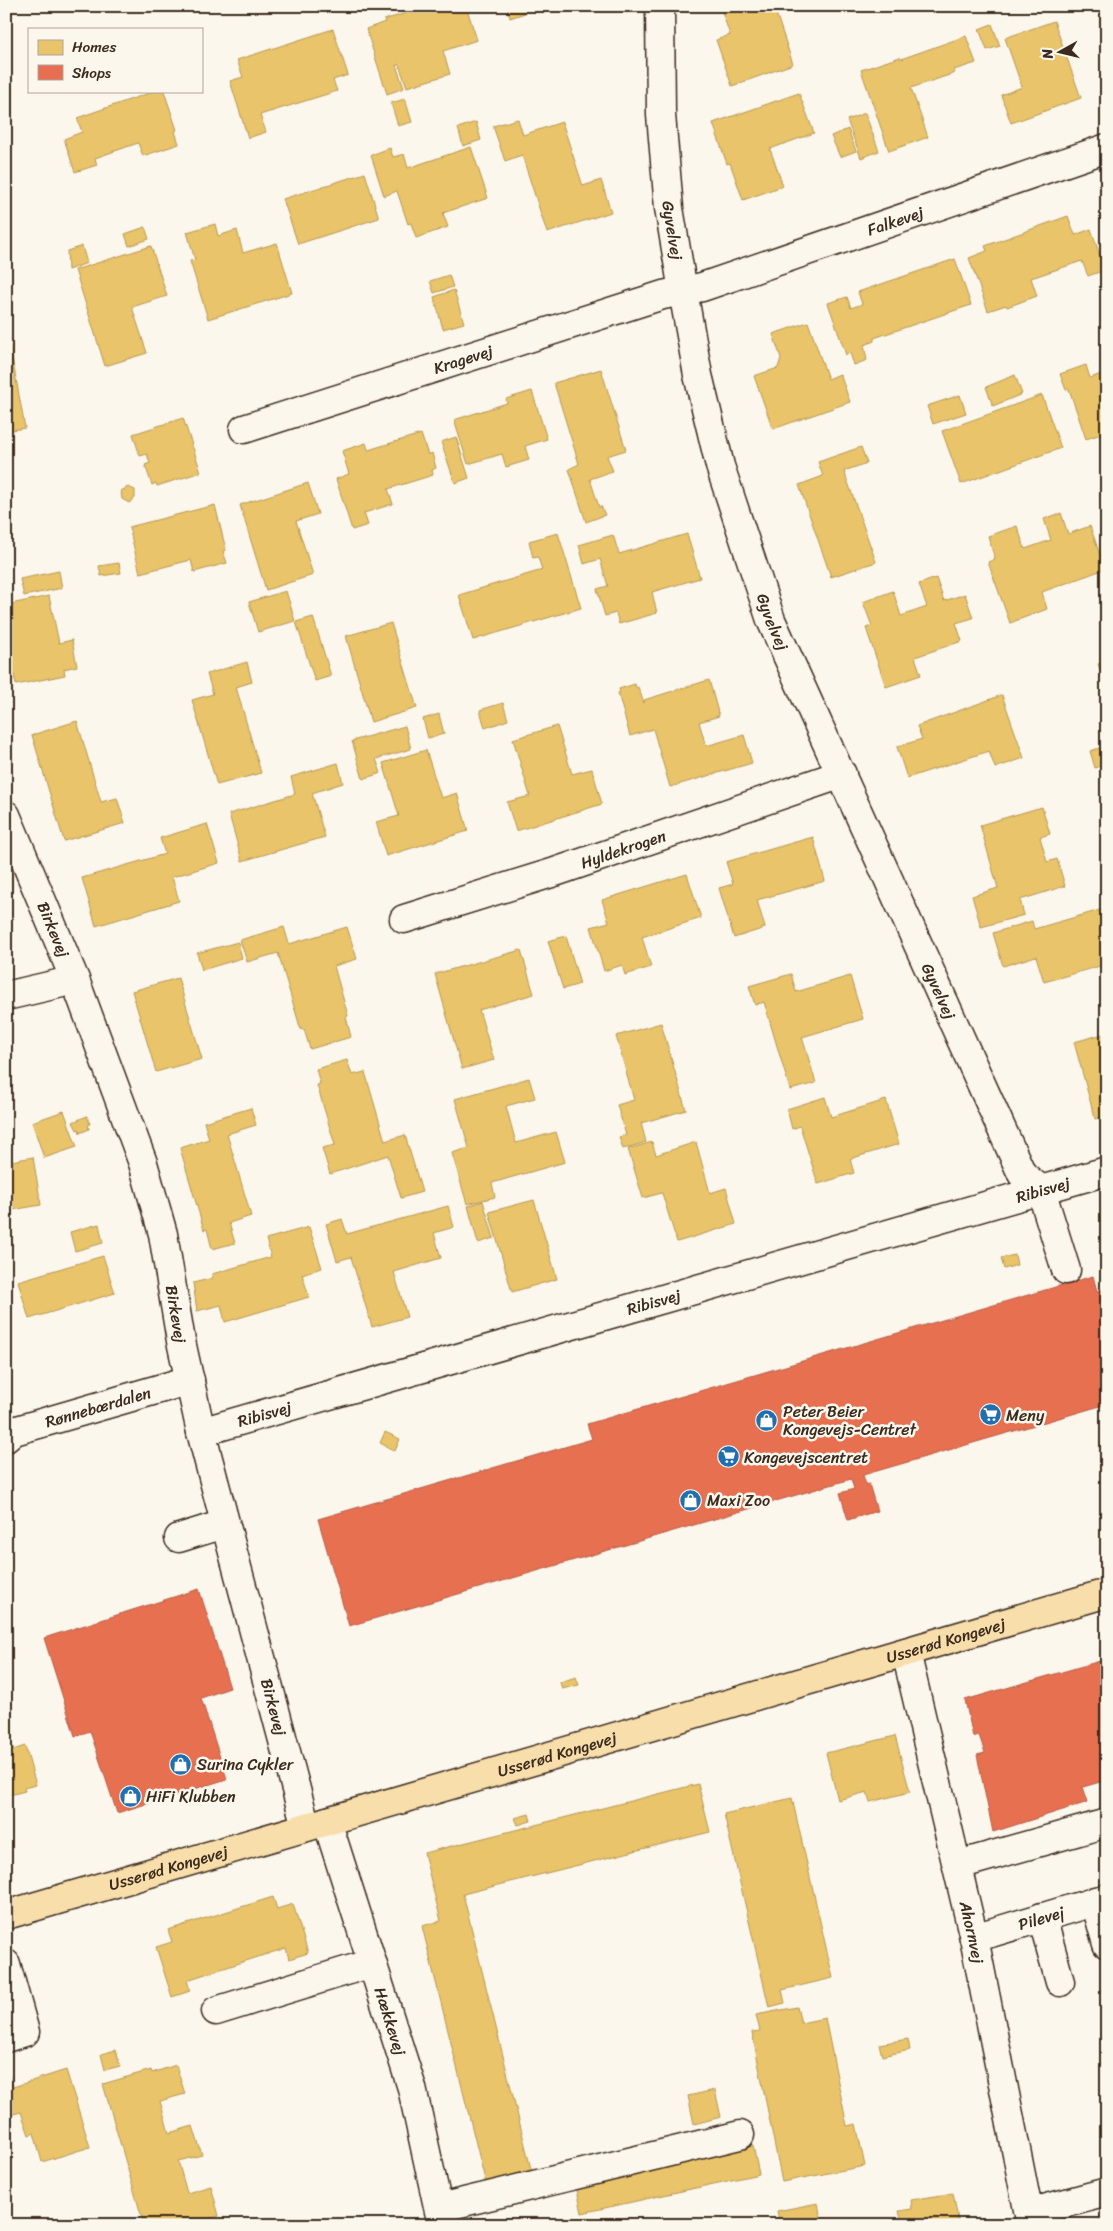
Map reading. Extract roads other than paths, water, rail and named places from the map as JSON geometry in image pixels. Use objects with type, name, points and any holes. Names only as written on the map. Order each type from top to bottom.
[{"type":"main road","name":"Usserød Kongevej","points":[[6,1915],[1107,1593]]},
{"type":"street","name":"Gyvelvej","points":[[660,6],[662,124],[669,208],[698,375],[720,466],[738,524],[772,620],[1022,1174],[1041,1190]]},
{"type":"street","name":"Falkevej","points":[[683,291],[702,288],[1107,148]]},
{"type":"street","name":"Kragevej","points":[[244,429],[663,294],[683,291]]},
{"type":"street","name":"Hyldekrogen","points":[[404,919],[556,872],[842,774]]},
{"type":"street","name":"Birkevej","points":[[6,815],[75,980],[143,1163],[163,1234],[181,1342],[224,1524],[316,1824]]},
{"type":"street","points":[[6,996],[75,980]]},
{"type":"street","name":"Ribisvej","points":[[201,1432],[1107,1171]]},
{"type":"street","points":[[1041,1190],[1066,1270]]},
{"type":"street","name":"Rønnebærdalen","points":[[6,1438],[14,1430],[190,1380]]},
{"type":"street","points":[[179,1538],[224,1524]]},
{"type":"street","name":"Ahornvej","points":[[906,1652],[974,1938],[1030,2219],[1107,2192]]},
{"type":"street","points":[[958,1865],[1107,1823]]},
{"type":"street","name":"Hækkevej","points":[[316,1824],[372,1963],[412,2088],[440,2216]]},
{"type":"street","points":[[1101,1900],[1107,1944]]},
{"type":"street","name":"Pilevej","points":[[974,1938],[1101,1900]]},
{"type":"street","points":[[1042,1917],[1060,1982]]},
{"type":"street","points":[[216,2011],[372,1963]]},
{"type":"street","points":[[6,1964],[24,2032],[6,2038]]},
{"type":"street","points":[[440,2216],[740,2135]]},
{"type":"place","name":"Meny","points":[[990,1415]]},
{"type":"place","name":"Peter Beier Kongevejs-Centret","points":[[767,1420]]},
{"type":"place","name":"Kongevejscentret","points":[[728,1457]]},
{"type":"place","name":"Maxi Zoo","points":[[691,1500]]},
{"type":"place","name":"Surina Cykler","points":[[181,1764]]},
{"type":"place","name":"HiFi Klubben","points":[[130,1796]]}]
